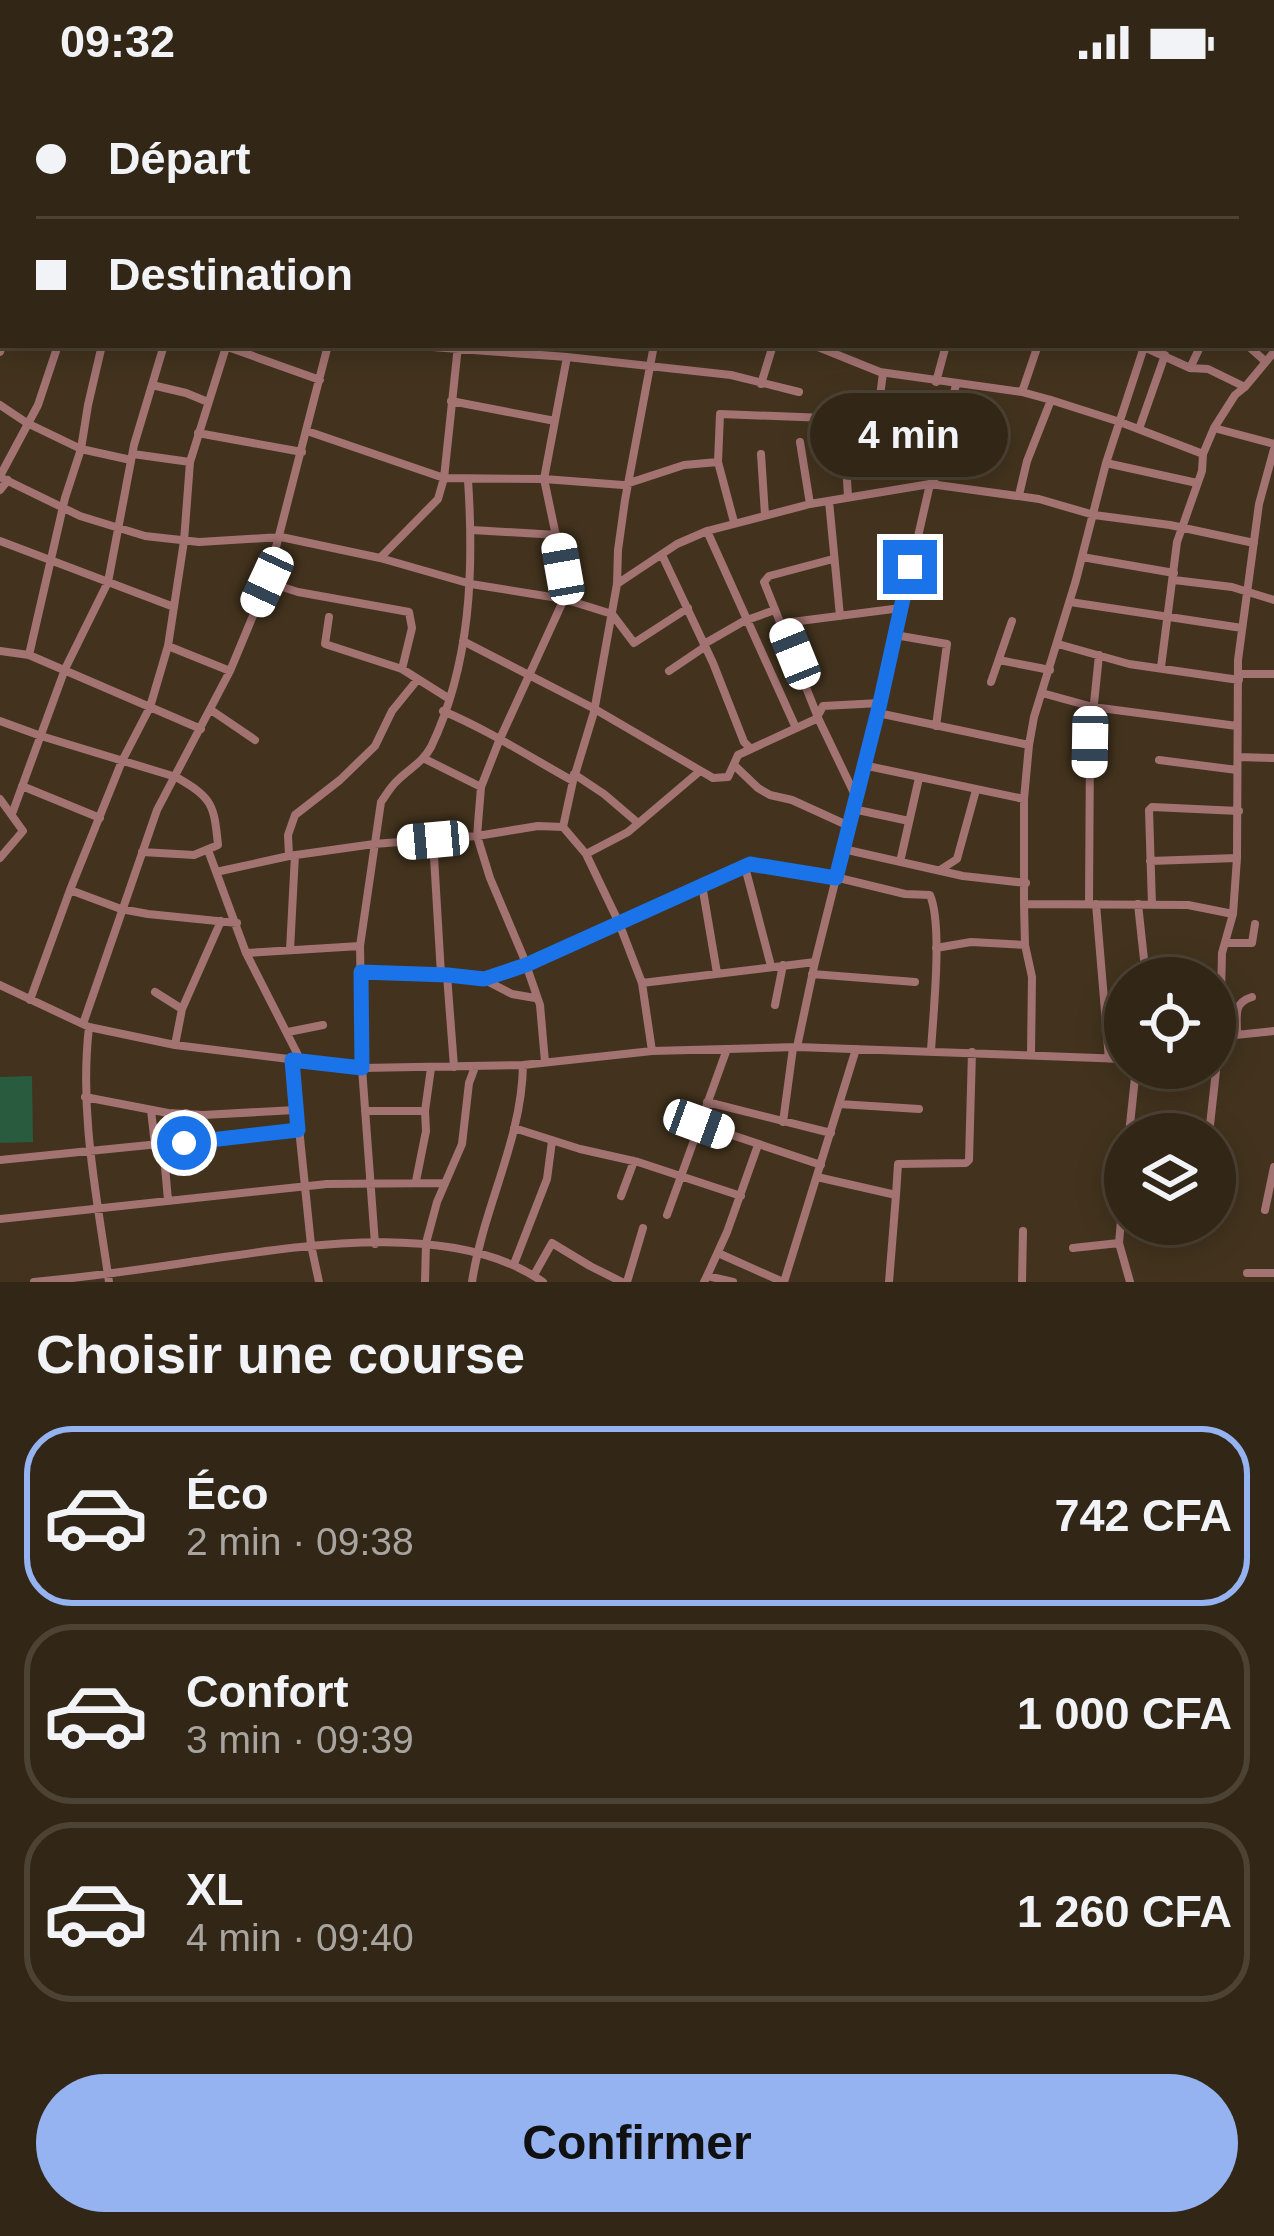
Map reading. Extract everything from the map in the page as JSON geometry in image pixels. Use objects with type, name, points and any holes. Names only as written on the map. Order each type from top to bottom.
[{"type":"street","points":[[0,490],[38,405],[57,348]]},
{"type":"street","points":[[29,655],[101,348]]},
{"type":"street","points":[[12,814],[65,669],[108,582],[132,457],[163,348]]},
{"type":"street","points":[[30,1000],[122,761],[149,707],[168,646],[190,462],[223,348]]},
{"type":"street","points":[[230,348],[320,380]]},
{"type":"street","points":[[108,1278],[85,1097],[86,1026],[157,810],[230,671],[267,582],[327,348]]},
{"type":"street","points":[[380,558],[438,499],[458,348]]},
{"type":"street","points":[[468,348],[730,375],[799,392]]},
{"type":"street","points":[[544,1062],[540,1005],[478,836],[481,787],[564,599],[563,569],[544,479],[561,348]]},
{"type":"street","points":[[563,827],[612,614],[628,483],[654,348]]},
{"type":"street","points":[[761,384],[772,348]]},
{"type":"street","points":[[820,348],[883,373],[1051,400],[1203,454]]},
{"type":"street","points":[[936,382],[945,348]]},
{"type":"street","points":[[1022,392],[1037,348]]},
{"type":"street","points":[[1031,1054],[1032,977],[1024,945],[1024,799],[1029,745],[1141,348]]},
{"type":"street","points":[[1147,348],[1245,387]]},
{"type":"street","points":[[1190,368],[1200,348]]},
{"type":"street","points":[[1250,348],[1265,362]]},
{"type":"street","points":[[1161,667],[1177,542],[1203,454],[1235,395],[1274,352]]},
{"type":"street","points":[[1139,429],[1165,355]]},
{"type":"street","points":[[734,522],[718,462],[720,414],[877,420],[883,373]]},
{"type":"street","points":[[783,1122],[814,962],[956,384]]},
{"type":"street","points":[[152,385],[208,402]]},
{"type":"street","points":[[1018,496],[1051,400]]},
{"type":"street","points":[[451,401],[555,421]]},
{"type":"street","points":[[0,405],[81,449],[190,462]]},
{"type":"street","points":[[842,418],[848,496]]},
{"type":"street","points":[[1214,428],[1274,447],[1253,543],[1242,628],[1237,858],[1224,957]]},
{"type":"street","points":[[307,431],[444,478],[622,485],[684,465],[718,462]]},
{"type":"street","points":[[198,433],[302,452]]},
{"type":"street","points":[[800,442],[810,504]]},
{"type":"street","points":[[761,454],[765,515]]},
{"type":"street","points":[[1106,463],[1197,483]]},
{"type":"street","points":[[3,478],[64,510],[145,536],[184,541],[281,537],[471,584],[564,599],[612,614]]},
{"type":"street","points":[[374,1244],[362,1068],[360,946],[380,802],[431,746],[463,640],[471,584],[468,479]]},
{"type":"street","points":[[617,584],[677,544],[734,522],[848,496],[930,484],[1018,496],[1094,515],[1253,543]]},
{"type":"street","points":[[829,501],[840,616]]},
{"type":"street","points":[[1258,517],[1274,522]]},
{"type":"street","points":[[472,530],[557,535]]},
{"type":"street","points":[[707,531],[796,728]]},
{"type":"street","points":[[0,541],[175,607]]},
{"type":"street","points":[[662,555],[751,749]]},
{"type":"street","points":[[1082,557],[1274,600]]},
{"type":"street","points":[[833,559],[764,582],[856,796]]},
{"type":"street","points":[[267,582],[409,612],[412,628],[402,669]]},
{"type":"street","points":[[1070,602],[1242,628]]},
{"type":"street","points":[[612,614],[634,644],[688,608]]},
{"type":"street","points":[[783,623],[901,608]]},
{"type":"street","points":[[669,670],[743,621],[775,610]]},
{"type":"street","points":[[329,616],[328,646],[402,669],[448,698]]},
{"type":"street","points":[[992,682],[1012,621]]},
{"type":"street","points":[[895,634],[947,644],[935,726]]},
{"type":"street","points":[[463,640],[713,778],[728,777],[738,755],[816,718],[823,706],[879,708],[935,726],[1029,745]]},
{"type":"street","points":[[1058,644],[1129,664],[1239,677],[1274,674]]},
{"type":"street","points":[[168,646],[230,671]]},
{"type":"street","points":[[0,651],[29,655],[201,729]]},
{"type":"street","points":[[1099,655],[1093,706],[1092,904],[1104,1013]]},
{"type":"street","points":[[999,660],[1050,670]]},
{"type":"street","points":[[290,950],[292,855],[288,835],[295,815],[375,746],[392,711],[418,679]]},
{"type":"street","points":[[1042,693],[1093,706],[1237,726]]},
{"type":"street","points":[[211,710],[255,740]]},
{"type":"street","points":[[443,711],[604,794],[638,823]]},
{"type":"street","points":[[0,721],[176,776],[214,807],[218,845],[194,855],[142,852]]},
{"type":"street","points":[[423,758],[481,787]]},
{"type":"street","points":[[1238,758],[1274,758]]},
{"type":"street","points":[[1159,760],[1238,770]]},
{"type":"street","points":[[734,765],[770,795],[849,826]]},
{"type":"street","points":[[863,765],[1024,799]]},
{"type":"street","points":[[586,854],[628,832],[700,771]]},
{"type":"street","points":[[900,862],[919,778]]},
{"type":"street","points":[[22,786],[100,818]]},
{"type":"street","points":[[939,871],[957,859],[976,790]]},
{"type":"street","points":[[0,800],[23,831],[0,858]]},
{"type":"street","points":[[1152,904],[1148,821],[1152,806],[1239,811]]},
{"type":"street","points":[[853,809],[910,821]]},
{"type":"street","points":[[216,872],[374,844],[563,827],[586,854],[619,923],[642,983],[652,1051]]},
{"type":"street","points":[[433,840],[454,1067]]},
{"type":"street","points":[[843,849],[1026,884]]},
{"type":"street","points":[[208,850],[246,952],[288,1032],[297,1061],[295,1110],[320,1282]]},
{"type":"street","points":[[1150,861],[1237,858]]},
{"type":"street","points":[[484,979],[526,965],[750,864],[931,895],[936,948],[932,1051]]},
{"type":"street","points":[[745,867],[771,966]]},
{"type":"street","points":[[702,885],[717,973]]},
{"type":"street","points":[[70,890],[148,914],[237,922]]},
{"type":"street","points":[[1024,904],[1188,905],[1233,914]]},
{"type":"street","points":[[1138,904],[1144,957]]},
{"type":"street","points":[[175,1045],[182,1009],[220,921]]},
{"type":"street","points":[[1225,944],[1252,943],[1256,924]]},
{"type":"street","points":[[936,948],[971,942],[1024,945]]},
{"type":"street","points":[[246,952],[360,946]]},
{"type":"street","points":[[642,983],[814,962]]},
{"type":"street","points":[[776,1005],[783,965]]},
{"type":"street","points":[[361,972],[484,979],[512,994],[537,998]]},
{"type":"street","points":[[812,974],[915,982]]},
{"type":"street","points":[[0,985],[86,1026],[175,1045],[362,1068],[523,1064],[652,1051],[795,1047],[1104,1059]]},
{"type":"street","points":[[155,992],[182,1009]]},
{"type":"street","points":[[1252,997],[1237,1007],[1237,1033],[1274,1031]]},
{"type":"street","points":[[288,1032],[322,1025]]},
{"type":"street","points":[[667,1215],[728,1049]]},
{"type":"street","points":[[718,1253],[784,1282],[856,1049]]},
{"type":"street","points":[[889,1282],[898,1164],[969,1160],[972,1052]]},
{"type":"street","points":[[472,1282],[476,1253],[521,1101],[523,1064]]},
{"type":"street","points":[[425,1282],[426,1244],[462,1144],[475,1066]]},
{"type":"street","points":[[416,1181],[431,1068]]},
{"type":"street","points":[[85,1097],[168,1113],[295,1110]]},
{"type":"street","points":[[707,1102],[831,1133]]},
{"type":"street","points":[[838,1104],[919,1109]]},
{"type":"street","points":[[151,1110],[162,1145],[168,1200]]},
{"type":"street","points":[[365,1111],[425,1111]]},
{"type":"street","points":[[162,1145],[168,1113]]},
{"type":"street","points":[[184,1143],[186,1113]]},
{"type":"street","points":[[229,1114],[231,1136]]},
{"type":"street","points":[[203,1115],[205,1139]]},
{"type":"street","points":[[699,1124],[820,1165]]},
{"type":"street","points":[[514,1128],[741,1196]]},
{"type":"street","points":[[0,1160],[298,1130]]},
{"type":"street","points":[[514,1264],[547,1179],[552,1141]]},
{"type":"street","points":[[733,1282],[706,1279],[758,1145]]},
{"type":"street","points":[[621,1196],[634,1161]]},
{"type":"street","points":[[1265,1210],[1274,1167]]},
{"type":"street","points":[[818,1178],[896,1195]]},
{"type":"street","points":[[0,1219],[304,1186],[445,1183]]},
{"type":"street","points":[[34,1282],[108,1278],[311,1244],[426,1244],[514,1264],[538,1279],[552,1243],[625,1282],[643,1228]]},
{"type":"street","points":[[1022,1282],[1023,1231]]},
{"type":"street","points":[[1073,1248],[1104,1245]]},
{"type":"street","points":[[1120,1245],[1130,1282]]},
{"type":"street","points":[[1247,1273],[1274,1273]]},
{"type":"green space","points":[[32,1076],[33,1142],[0,1143],[0,1077]]},
{"type":"route","points":[[184,1143],[298,1130],[292,1060],[362,1068],[361,972],[484,979],[526,965],[750,864],[836,878],[910,567]]}]
